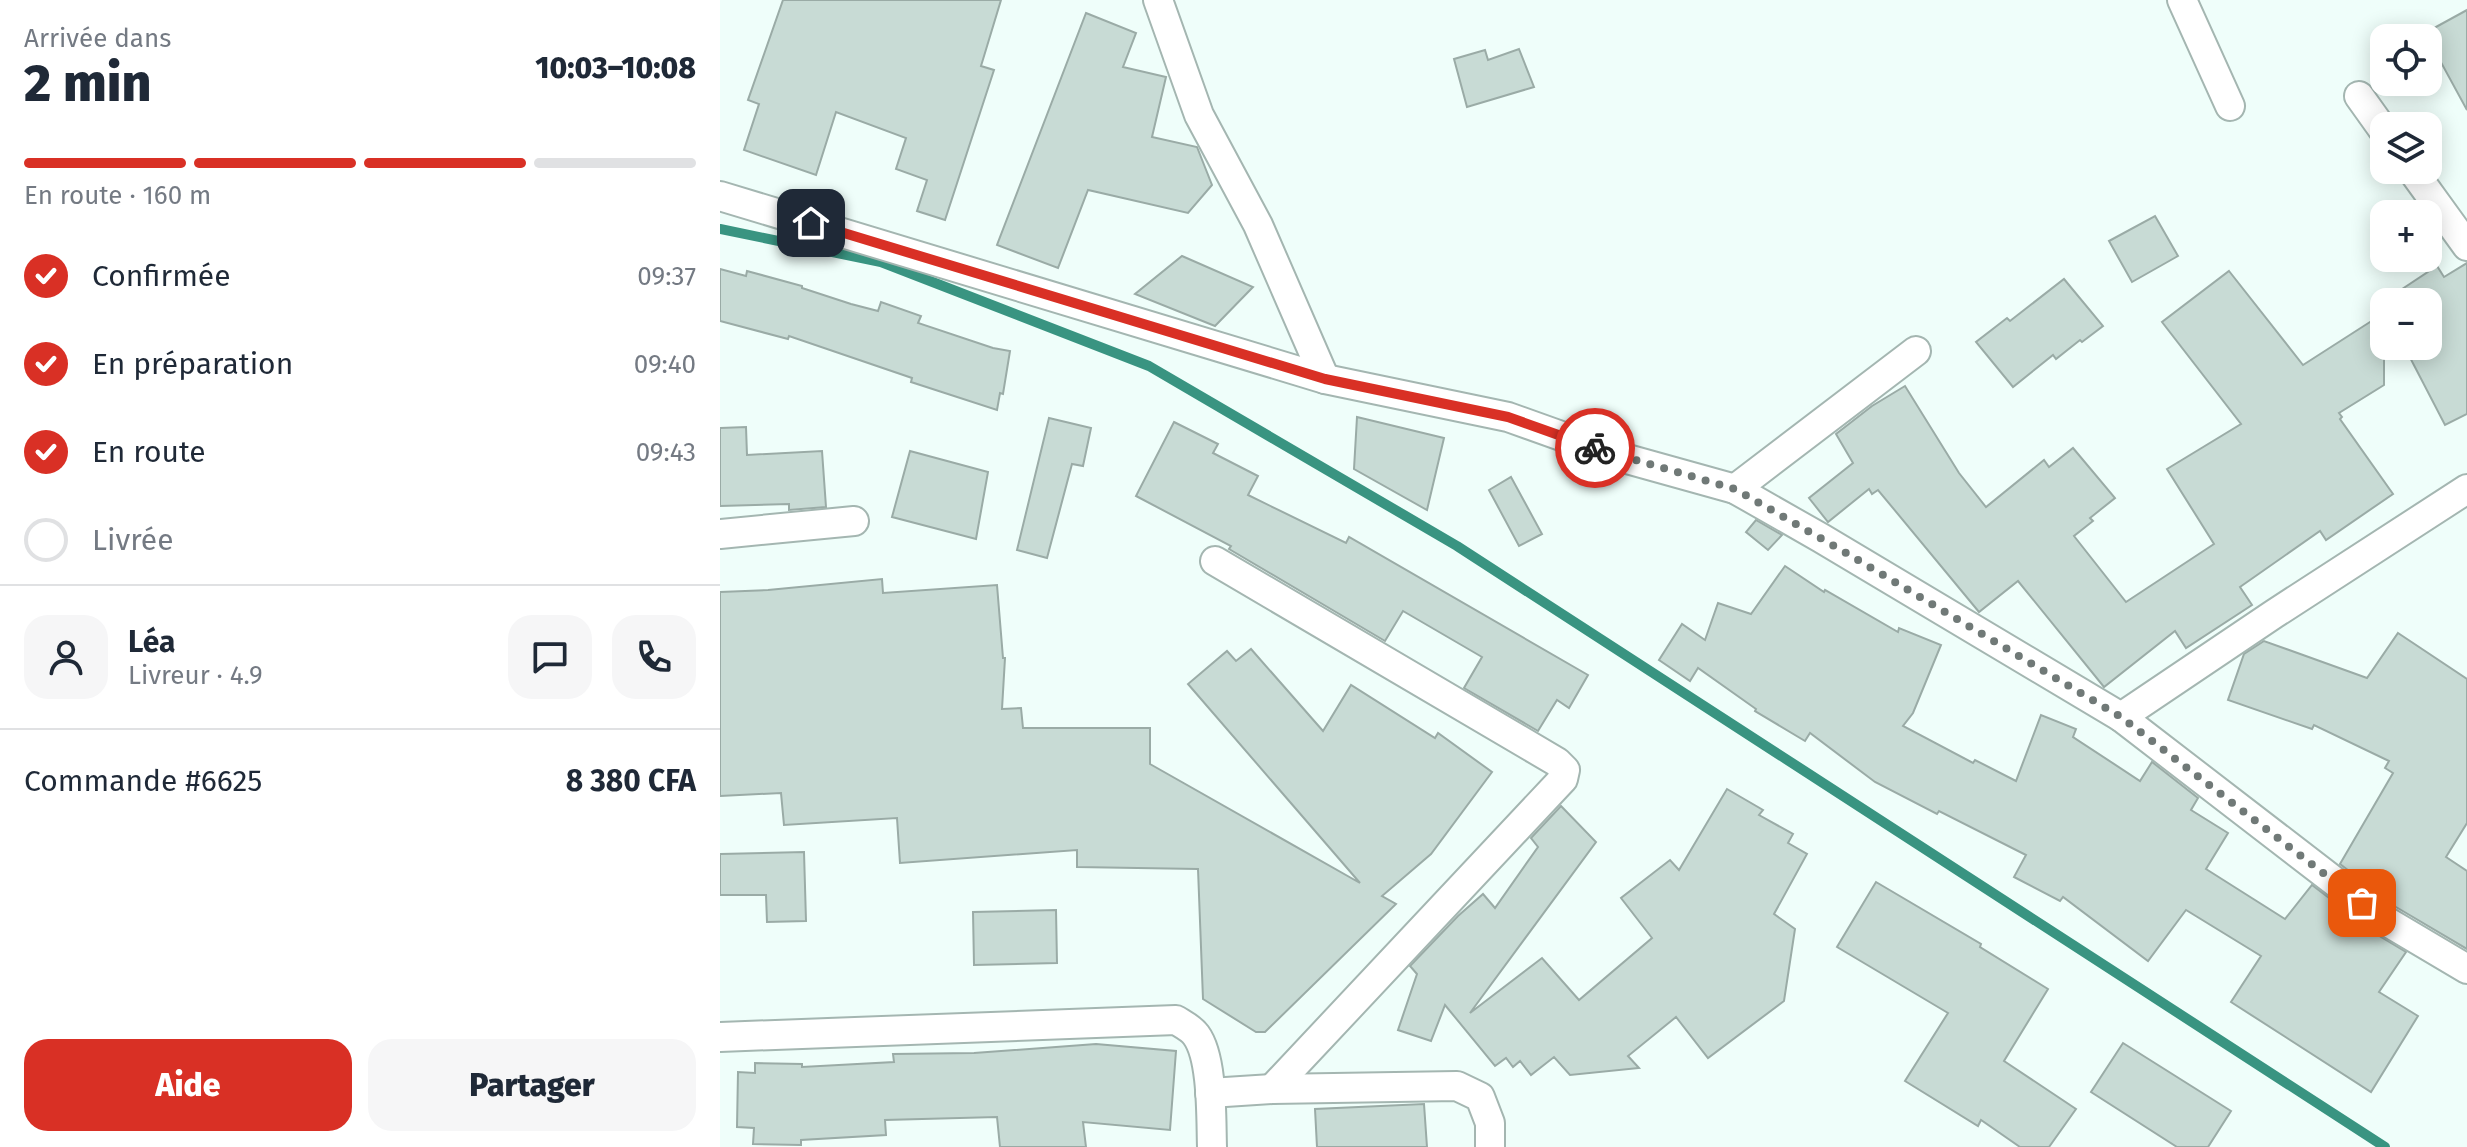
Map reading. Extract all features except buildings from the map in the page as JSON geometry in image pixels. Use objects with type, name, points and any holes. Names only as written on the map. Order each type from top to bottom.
[{"type":"street","points":[[1158,0],[1199,115],[1258,225],[1325,379]]},
{"type":"street","points":[[2182,0],[2230,106]]},
{"type":"street","points":[[2359,96],[2370,112]]},
{"type":"street","points":[[2422,184],[2467,246]]},
{"type":"street","points":[[720,196],[1325,379],[1508,417],[1620,457],[1735,489],[2121,717],[2386,921],[2467,969]]},
{"type":"street","points":[[1735,489],[1916,351]]},
{"type":"street","points":[[2121,717],[2467,489]]},
{"type":"street","points":[[720,534],[854,521]]},
{"type":"street","points":[[1215,561],[1557,762],[1565,770],[1563,779],[1272,1089]]},
{"type":"street","points":[[720,1037],[1176,1020],[1195,1033],[1204,1052],[1210,1093],[1212,1147]]},
{"type":"street","points":[[1210,1093],[1457,1086],[1480,1097],[1490,1123],[1490,1147]]},
{"type":"waterway","points":[[720,229],[881,262],[1149,366],[1457,546],[2385,1147]]},
{"type":"way so far","points":[[1595,448],[1735,489],[1848,554],[2121,717],[2362,903]]},
{"type":"route","points":[[811,223],[1325,379],[1508,417],[1595,448]]}]
